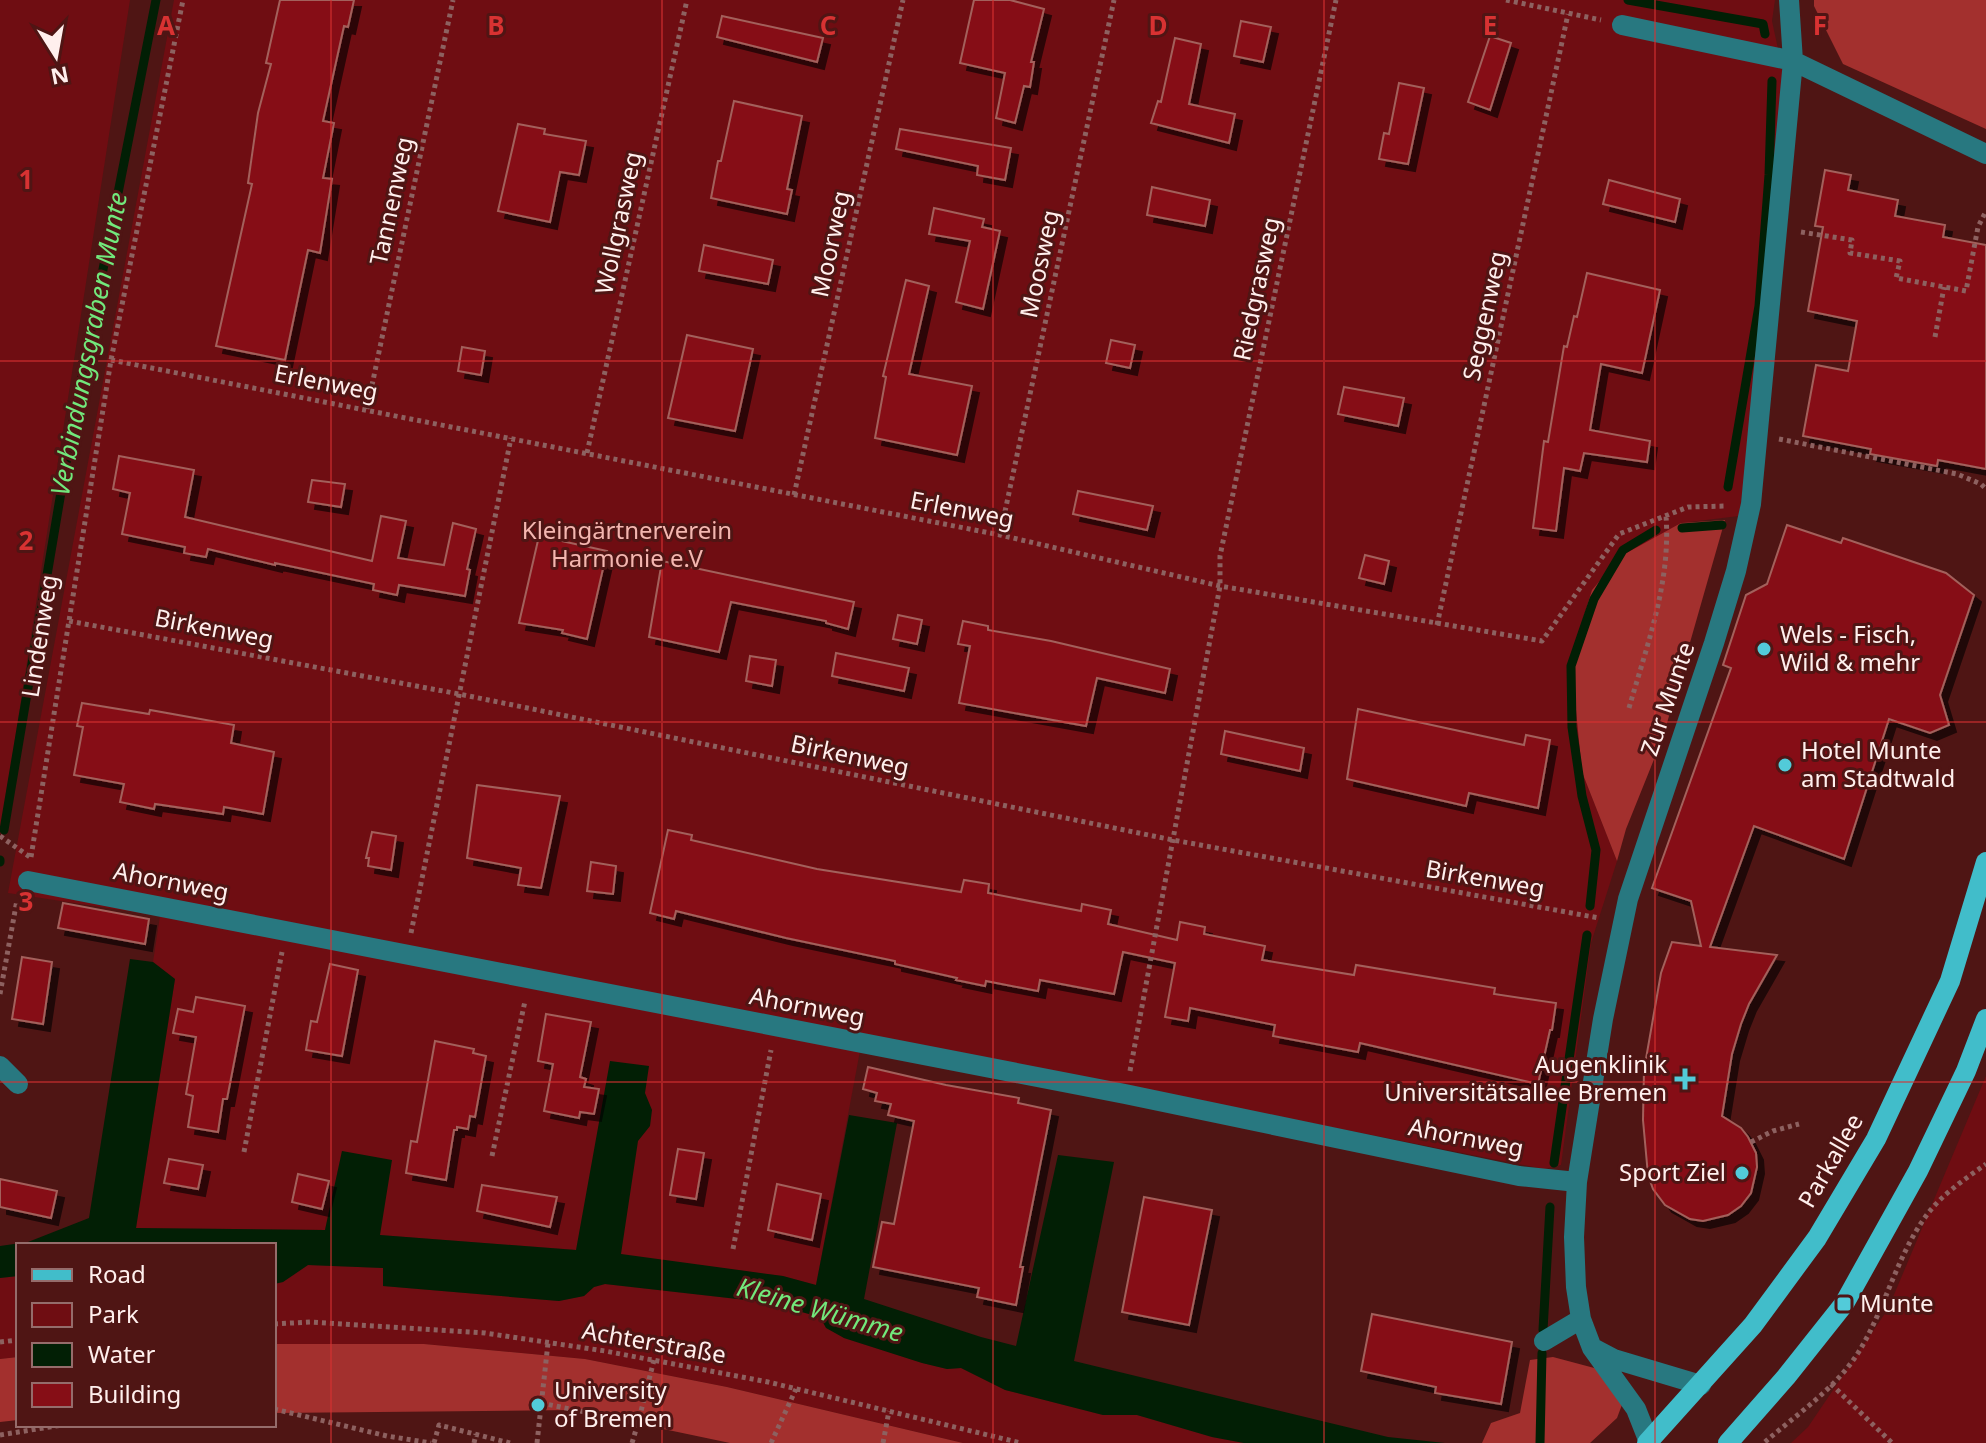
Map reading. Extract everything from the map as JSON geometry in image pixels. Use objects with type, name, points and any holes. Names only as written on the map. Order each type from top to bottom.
[{"type":"main road","name":"Parkallee","points":[[1648,1442],[1753,1325],[1817,1238],[1876,1139],[1950,981],[1986,862]]},
{"type":"main road","points":[[1728,1443],[1844,1304],[1918,1171],[1966,1071],[1986,1019]]},
{"type":"street","name":"Zur Munte","points":[[1648,1442],[1636,1409],[1592,1348],[1581,1319],[1574,1237],[1577,1182],[1603,1019],[1628,899],[1728,600],[1751,504],[1793,61],[1789,0]]},
{"type":"street","points":[[1622,25],[1793,61],[1986,154]]},
{"type":"street","name":"Ahornweg","points":[[28,881],[1125,1094],[1519,1176],[1577,1182]]},
{"type":"street","points":[[0,1066],[18,1084]]},
{"type":"street","points":[[1544,1341],[1581,1319]]},
{"type":"street","points":[[1592,1348],[1614,1359],[1701,1385]]},
{"type":"path","name":"Lindenweg","points":[[0,994],[18,892],[28,881],[111,360],[183,0]]},
{"type":"path","name":"Tannenweg","points":[[367,409],[453,0]]},
{"type":"path","name":"Wollgrasweg","points":[[587,453],[687,0]]},
{"type":"path","name":"Moorweg","points":[[794,495],[903,0]]},
{"type":"path","name":"Moosweg","points":[[1000,535],[1114,0]]},
{"type":"path","name":"Riedgrasweg","points":[[1125,1094],[1220,586],[1220,556],[1336,0]]},
{"type":"path","points":[[1506,0],[1622,25]]},
{"type":"path","name":"Seggenweg","points":[[1437,625],[1568,14]]},
{"type":"path","points":[[1779,228],[1852,240],[1850,253],[1900,261],[1896,278],[1966,291],[1978,227],[1986,211]]},
{"type":"path","points":[[1935,337],[1944,287]]},
{"type":"path","name":"Erlenweg","points":[[111,360],[1000,535],[1220,586],[1542,641],[1619,534],[1688,507],[1751,504]]},
{"type":"path","points":[[1758,435],[1957,474],[1986,489]]},
{"type":"path","points":[[407,954],[511,438]]},
{"type":"path","points":[[1629,708],[1665,581],[1666,516]]},
{"type":"path","name":"Birkenweg","points":[[69,621],[459,694],[1173,840],[1623,923]]},
{"type":"path","points":[[0,836],[31,857]]},
{"type":"path","points":[[244,1152],[286,931]]},
{"type":"path","points":[[492,1156],[530,978]]},
{"type":"path","points":[[733,1249],[776,1027]]},
{"type":"path","points":[[1751,1142],[1773,1131],[1799,1124]]},
{"type":"path","points":[[1765,1443],[1831,1384],[1857,1355],[1884,1303],[1898,1266],[1926,1215],[1956,1185],[1986,1164]]},
{"type":"path","name":"Achterstraße","points":[[276,1324],[310,1322],[485,1333],[548,1343],[654,1360],[796,1389],[889,1411],[989,1440],[1021,1443]]},
{"type":"path","points":[[537,1443],[548,1343]]},
{"type":"path","points":[[632,1443],[654,1360]]},
{"type":"path","points":[[1831,1384],[1892,1443]]},
{"type":"path","points":[[771,1443],[796,1389]]},
{"type":"path","points":[[541,1403],[638,1423]]},
{"type":"path","points":[[276,1409],[387,1436],[433,1443],[439,1425],[511,1443]]},
{"type":"path","points":[[883,1443],[889,1411]]},
{"type":"path","points":[[0,1435],[50,1427]]},
{"type":"path","points":[[474,1443],[476,1434]]},
{"type":"green space","points":[[0,0],[130,0],[0,835]]},
{"type":"green space","name":"Kleingärtnerverein Harmonie e.V","points":[[174,0],[1775,0],[1772,21],[1784,77],[1762,349],[1739,516],[1681,523],[1582,772],[1617,861],[1591,943],[1561,1165],[1544,1169],[863,1035],[816,1285],[782,1276],[577,1250],[379,1235],[342,1151],[325,1230],[136,1228],[175,979],[153,962],[160,916],[8,893]]},
{"type":"green space","points":[[1986,1076],[1986,1443],[1791,1443],[1808,1427],[1888,1309]]},
{"type":"green space","points":[[308,1265],[384,1268],[383,1286],[559,1301],[584,1296],[594,1287],[605,1284],[765,1302],[820,1317],[844,1338],[923,1363],[947,1369],[961,1368],[1006,1390],[1103,1415],[1137,1415],[1244,1443],[963,1443],[727,1387],[585,1359],[424,1344],[276,1344],[276,1284]]},
{"type":"green space","points":[[16,1276],[16,1357],[0,1359],[0,1278]]},
{"type":"shaded area","points":[[1814,0],[1986,0],[1986,129],[1843,64],[1814,6]]},
{"type":"shaded area","points":[[1725,520],[1663,737],[1626,829],[1617,861],[1582,772],[1571,658],[1592,590],[1621,556],[1681,523]]},
{"type":"shaded area","name":"University of Bremen","points":[[276,1344],[424,1344],[585,1359],[727,1387],[963,1443],[730,1443],[573,1410],[276,1413]]},
{"type":"shaded area","points":[[16,1357],[16,1420],[0,1422],[0,1359]]},
{"type":"shaded area","points":[[1553,1357],[1598,1369],[1623,1402],[1617,1418],[1590,1443],[1482,1443],[1491,1423],[1520,1413],[1530,1360]]},
{"type":"water","name":"Kleine Wümme","points":[[130,959],[153,962],[175,979],[136,1228],[325,1230],[342,1151],[392,1160],[380,1235],[576,1250],[610,1061],[649,1066],[645,1093],[652,1110],[650,1126],[638,1141],[621,1254],[783,1276],[816,1285],[849,1115],[897,1123],[864,1299],[1016,1346],[1058,1155],[1114,1162],[1074,1361],[1388,1437],[1445,1443],[1244,1443],[1137,1415],[1103,1415],[1005,1390],[961,1368],[947,1369],[922,1363],[844,1338],[826,1328],[820,1317],[765,1302],[605,1284],[594,1287],[584,1296],[559,1301],[383,1286],[383,1268],[308,1265],[276,1284],[276,1243],[21,1243],[89,1218]]},
{"type":"water","points":[[16,1244],[16,1276],[0,1278],[0,1246]]},
{"type":"building","points":[[280,0],[354,0],[348,27],[344,26],[323,121],[334,123],[323,178],[332,179],[320,253],[308,250],[285,360],[216,346],[252,184],[248,183],[258,113],[271,64],[266,63]]},
{"type":"building","points":[[974,0],[1010,0],[1044,9],[1031,62],[1034,62],[1030,87],[1024,86],[1015,123],[996,118],[1005,73],[960,63]]},
{"type":"building","points":[[722,16],[823,38],[817,62],[717,37]]},
{"type":"building","points":[[1241,21],[1271,27],[1263,62],[1234,56]]},
{"type":"building","points":[[1490,36],[1511,43],[1490,110],[1468,102]]},
{"type":"building","points":[[1175,38],[1201,44],[1189,104],[1235,114],[1229,143],[1151,123],[1158,101],[1161,102]]},
{"type":"building","points":[[1399,83],[1424,88],[1408,164],[1379,159],[1384,133],[1389,134]]},
{"type":"building","points":[[734,101],[802,116],[787,189],[792,190],[787,214],[711,198]]},
{"type":"building","points":[[518,124],[545,129],[544,134],[586,141],[579,175],[560,172],[550,222],[498,211]]},
{"type":"building","points":[[900,129],[1011,148],[1005,180],[977,175],[978,166],[896,149]]},
{"type":"building","points":[[1825,170],[1851,175],[1848,190],[1898,200],[1895,216],[1945,225],[1943,237],[1986,245],[1986,469],[1938,460],[1937,466],[1870,454],[1871,449],[1803,436],[1816,365],[1848,371],[1857,321],[1808,311],[1823,227],[1815,226]]},
{"type":"building","points":[[1609,180],[1680,199],[1675,222],[1603,204]]},
{"type":"building","points":[[1152,187],[1210,200],[1205,226],[1147,215]]},
{"type":"building","points":[[934,208],[984,219],[982,227],[1000,231],[983,309],[956,302],[970,241],[929,234]]},
{"type":"building","points":[[704,245],[773,260],[768,284],[699,271]]},
{"type":"building","points":[[1587,273],[1660,290],[1642,373],[1601,364],[1590,430],[1650,441],[1647,462],[1584,453],[1580,471],[1564,468],[1556,531],[1533,528],[1544,441],[1548,442],[1564,346],[1567,347],[1574,316],[1577,317]]},
{"type":"building","points":[[906,280],[929,286],[909,374],[972,386],[957,455],[875,438],[886,377],[883,376]]},
{"type":"building","points":[[687,335],[753,349],[735,431],[668,418]]},
{"type":"building","points":[[1111,340],[1135,345],[1130,368],[1106,363]]},
{"type":"building","points":[[462,347],[485,351],[481,375],[458,371]]},
{"type":"building","points":[[1344,387],[1404,398],[1398,426],[1338,414]]},
{"type":"building","points":[[119,456],[194,470],[185,517],[372,561],[381,516],[406,521],[398,558],[444,565],[453,523],[476,529],[467,569],[470,570],[465,596],[399,585],[397,595],[373,590],[374,584],[208,549],[206,557],[184,553],[185,547],[122,534],[130,493],[113,489]]},
{"type":"building","points":[[312,480],[345,484],[341,507],[308,502]]},
{"type":"building","points":[[1078,491],[1153,506],[1147,530],[1073,514]]},
{"type":"building","name":"Hotel Munte am Stadtwald","points":[[1787,525],[1841,543],[1843,538],[1946,573],[1974,595],[1940,695],[1949,725],[1930,733],[1889,719],[1844,859],[1754,826],[1710,947],[1777,955],[1741,1024],[1732,1054],[1722,1116],[1741,1128],[1748,1137],[1756,1153],[1757,1167],[1751,1193],[1741,1206],[1728,1215],[1703,1221],[1690,1219],[1665,1205],[1653,1189],[1648,1175],[1643,1120],[1644,1070],[1661,973],[1672,942],[1701,946],[1691,901],[1652,888],[1731,668],[1723,665],[1746,595],[1767,584]]},
{"type":"building","points":[[539,536],[607,551],[587,639],[562,633],[563,630],[519,623]]},
{"type":"building","points":[[1365,555],[1389,561],[1384,584],[1359,578]]},
{"type":"building","points":[[662,561],[854,602],[848,629],[826,621],[731,602],[719,652],[649,637]]},
{"type":"building","points":[[898,615],[922,620],[917,644],[893,639]]},
{"type":"building","points":[[963,621],[988,626],[988,630],[1051,641],[1170,669],[1165,693],[1097,678],[1086,726],[959,703],[970,646],[958,644]]},
{"type":"building","points":[[836,653],[909,668],[904,691],[832,676]]},
{"type":"building","points":[[750,656],[776,660],[772,686],[746,681]]},
{"type":"building","points":[[82,703],[149,714],[150,710],[234,725],[231,743],[274,752],[263,814],[224,807],[223,814],[155,804],[154,809],[120,802],[124,784],[74,775],[83,727],[77,726]]},
{"type":"building","points":[[1358,709],[1524,745],[1526,735],[1550,740],[1538,808],[1469,793],[1466,806],[1347,779]]},
{"type":"building","points":[[1225,731],[1304,748],[1300,771],[1221,754]]},
{"type":"building","points":[[477,785],[560,796],[541,888],[518,885],[521,868],[467,858]]},
{"type":"building","points":[[668,830],[692,835],[691,840],[817,869],[961,892],[964,880],[989,884],[988,893],[1081,911],[1082,904],[1111,910],[1108,924],[1177,940],[1180,922],[1205,927],[1204,934],[1265,946],[1262,960],[1354,975],[1356,965],[1495,988],[1494,994],[1556,1003],[1552,1030],[1538,1084],[1360,1043],[1358,1052],[1273,1036],[1275,1025],[1190,1008],[1188,1021],[1165,1017],[1175,963],[1123,952],[1114,994],[1040,980],[1038,991],[986,981],[985,986],[956,980],[895,964],[895,961],[676,911],[674,919],[650,913]]},
{"type":"building","points":[[372,832],[396,836],[391,870],[368,866],[369,858],[366,858]]},
{"type":"building","points":[[591,862],[616,866],[613,894],[587,891]]},
{"type":"building","points":[[63,903],[149,919],[145,944],[58,928]]},
{"type":"building","points":[[22,957],[52,962],[43,1024],[12,1019]]},
{"type":"building","points":[[330,964],[358,970],[342,1056],[306,1050],[311,1021],[317,1022]]},
{"type":"building","points":[[196,997],[245,1006],[218,1132],[188,1127],[193,1096],[186,1094],[196,1037],[173,1033],[178,1009],[193,1012]]},
{"type":"building","points":[[546,1014],[591,1022],[580,1077],[586,1079],[584,1087],[599,1089],[594,1114],[580,1112],[579,1118],[544,1111],[553,1064],[538,1061]]},
{"type":"building","points":[[435,1041],[474,1049],[473,1053],[486,1056],[475,1117],[470,1116],[468,1129],[457,1127],[454,1130],[446,1180],[406,1173],[411,1141],[417,1142]]},
{"type":"building","points":[[868,1067],[1019,1098],[1018,1103],[1051,1110],[1020,1267],[1023,1267],[1016,1305],[977,1297],[979,1288],[873,1267],[882,1222],[894,1224],[914,1121],[888,1115],[891,1104],[875,1101],[877,1093],[863,1089]]},
{"type":"building","points":[[678,1149],[704,1153],[696,1199],[670,1195]]},
{"type":"building","points":[[169,1159],[203,1165],[198,1189],[164,1183]]},
{"type":"building","points":[[298,1174],[329,1181],[322,1209],[292,1202]]},
{"type":"building","points":[[0,1179],[57,1191],[51,1218],[0,1207]]},
{"type":"building","points":[[777,1184],[821,1194],[812,1240],[768,1230]]},
{"type":"building","points":[[482,1185],[557,1197],[550,1227],[477,1211]]},
{"type":"building","points":[[1144,1197],[1212,1210],[1189,1325],[1122,1312]]},
{"type":"building","points":[[1372,1314],[1512,1342],[1501,1404],[1435,1393],[1436,1387],[1361,1371]]},
{"type":"waterway","name":"Verbindungsgraben Munte","points":[[4,830],[72,427],[156,0]]},
{"type":"waterway","points":[[1628,0],[1763,24],[1765,34]]},
{"type":"waterway","points":[[1728,487],[1759,306],[1769,175],[1772,81]]},
{"type":"waterway","points":[[1682,528],[1722,525]]},
{"type":"waterway","points":[[1590,906],[1596,850],[1582,796],[1572,727],[1571,666],[1594,599],[1623,550],[1656,530]]},
{"type":"waterway","points":[[1554,1163],[1587,935]]},
{"type":"waterway","points":[[1543,1330],[1550,1207]]},
{"type":"waterway","points":[[1540,1443],[1542,1353]]},
{"type":"place","name":"Wels - Fisch, Wild & mehr","points":[[1764,649]]},
{"type":"place","name":"Hotel Munte am Stadtwald","points":[[1785,765]]},
{"type":"place","name":"Augenklinik Universitätsallee Bremen","points":[[1685,1079]]},
{"type":"place","name":"Sport Ziel","points":[[1742,1173]]},
{"type":"place","name":"Munte","points":[[1844,1304]]},
{"type":"place","name":"University of Bremen","points":[[538,1405]]}]
